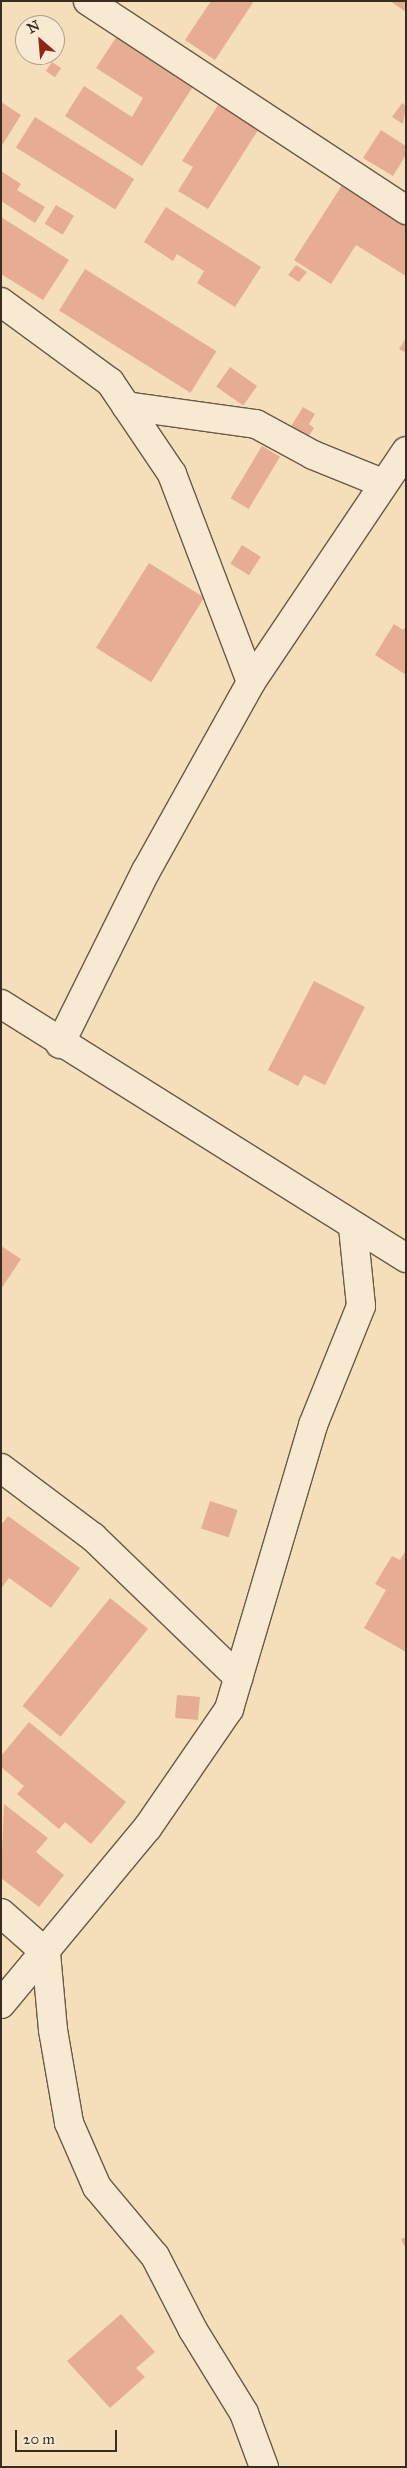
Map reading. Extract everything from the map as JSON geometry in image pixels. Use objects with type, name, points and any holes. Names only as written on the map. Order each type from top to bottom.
[{"type":"street","points":[[98,3],[406,210]]},
{"type":"street","points":[[1,302],[110,382],[172,474],[251,682]]},
{"type":"street","points":[[126,406],[256,424],[313,456],[382,483]]},
{"type":"street","points":[[60,1044],[146,871],[251,682],[382,483],[406,452]]},
{"type":"street","points":[[1,1004],[60,1044],[353,1227],[406,1258]]},
{"type":"street","points":[[1,2004],[46,1953],[148,1828],[229,1709],[312,1424],[361,1306],[353,1227]]},
{"type":"street","points":[[1,1468],[94,1537],[238,1677]]},
{"type":"street","points":[[1,1913],[46,1953],[53,2030],[69,2123],[97,2186],[155,2256],[193,2330],[244,2413],[264,2467]]},
{"type":"building","points":[[211,1],[254,1],[215,60],[185,40]]},
{"type":"building","points":[[390,1],[406,1],[406,12]]},
{"type":"building","points":[[117,36],[194,85],[142,166],[65,116],[84,86],[132,117],[143,98],[96,68]]},
{"type":"building","points":[[50,65],[56,65],[61,68],[55,77],[46,71]]},
{"type":"building","points":[[1,102],[21,115],[1,147]]},
{"type":"building","points":[[220,102],[260,127],[208,209],[178,191],[193,167],[182,161]]},
{"type":"building","points":[[402,103],[406,106],[403,124],[392,117]]},
{"type":"building","points":[[35,117],[134,179],[115,210],[16,148]]},
{"type":"building","points":[[381,130],[406,146],[406,155],[393,176],[363,158]]},
{"type":"building","points":[[1,171],[21,184],[17,190],[45,207],[35,223],[1,201]]},
{"type":"building","points":[[344,182],[406,220],[406,276],[356,245],[331,284],[294,260]]},
{"type":"building","points":[[56,205],[74,216],[63,235],[45,224]]},
{"type":"building","points":[[166,207],[261,267],[235,307],[197,283],[204,271],[177,254],[173,261],[144,242]]},
{"type":"building","points":[[1,217],[69,260],[43,300],[1,274]]},
{"type":"building","points":[[296,265],[307,272],[299,282],[288,275]]},
{"type":"building","points":[[85,269],[216,351],[190,393],[59,311]]},
{"type":"building","points":[[406,338],[406,353],[399,349]]},
{"type":"building","points":[[230,367],[257,386],[243,406],[216,387]]},
{"type":"building","points":[[303,407],[315,414],[309,424],[314,428],[304,443],[290,428]]},
{"type":"building","points":[[262,446],[280,457],[249,509],[231,498]]},
{"type":"building","points":[[242,545],[261,557],[249,575],[230,564]]},
{"type":"building","points":[[149,563],[204,597],[151,682],[96,648]]},
{"type":"building","points":[[394,624],[403,630],[406,626],[406,675],[375,655]]},
{"type":"building","points":[[314,981],[365,1007],[325,1085],[304,1075],[298,1086],[268,1070]]},
{"type":"building","points":[[1,1246],[21,1259],[1,1289]]},
{"type":"building","points":[[210,1501],[238,1510],[229,1538],[201,1529]]},
{"type":"building","points":[[8,1516],[80,1568],[51,1608],[9,1578],[1,1589],[1,1525]]},
{"type":"building","points":[[406,1550],[406,1652],[364,1628],[386,1590],[375,1584],[392,1556],[400,1560]]},
{"type":"building","points":[[110,1598],[148,1629],[61,1737],[23,1706]]},
{"type":"building","points":[[177,1695],[200,1697],[198,1720],[175,1718]]},
{"type":"building","points":[[29,1722],[126,1802],[91,1844],[65,1822],[59,1829],[17,1794],[24,1786],[1,1767],[1,1756]]},
{"type":"building","points":[[4,1804],[48,1838],[36,1852],[64,1875],[39,1907],[1,1878]]},
{"type":"building","points":[[406,2237],[406,2249],[401,2239]]},
{"type":"building","points":[[121,2314],[155,2352],[136,2368],[145,2377],[110,2408],[67,2361]]}]
